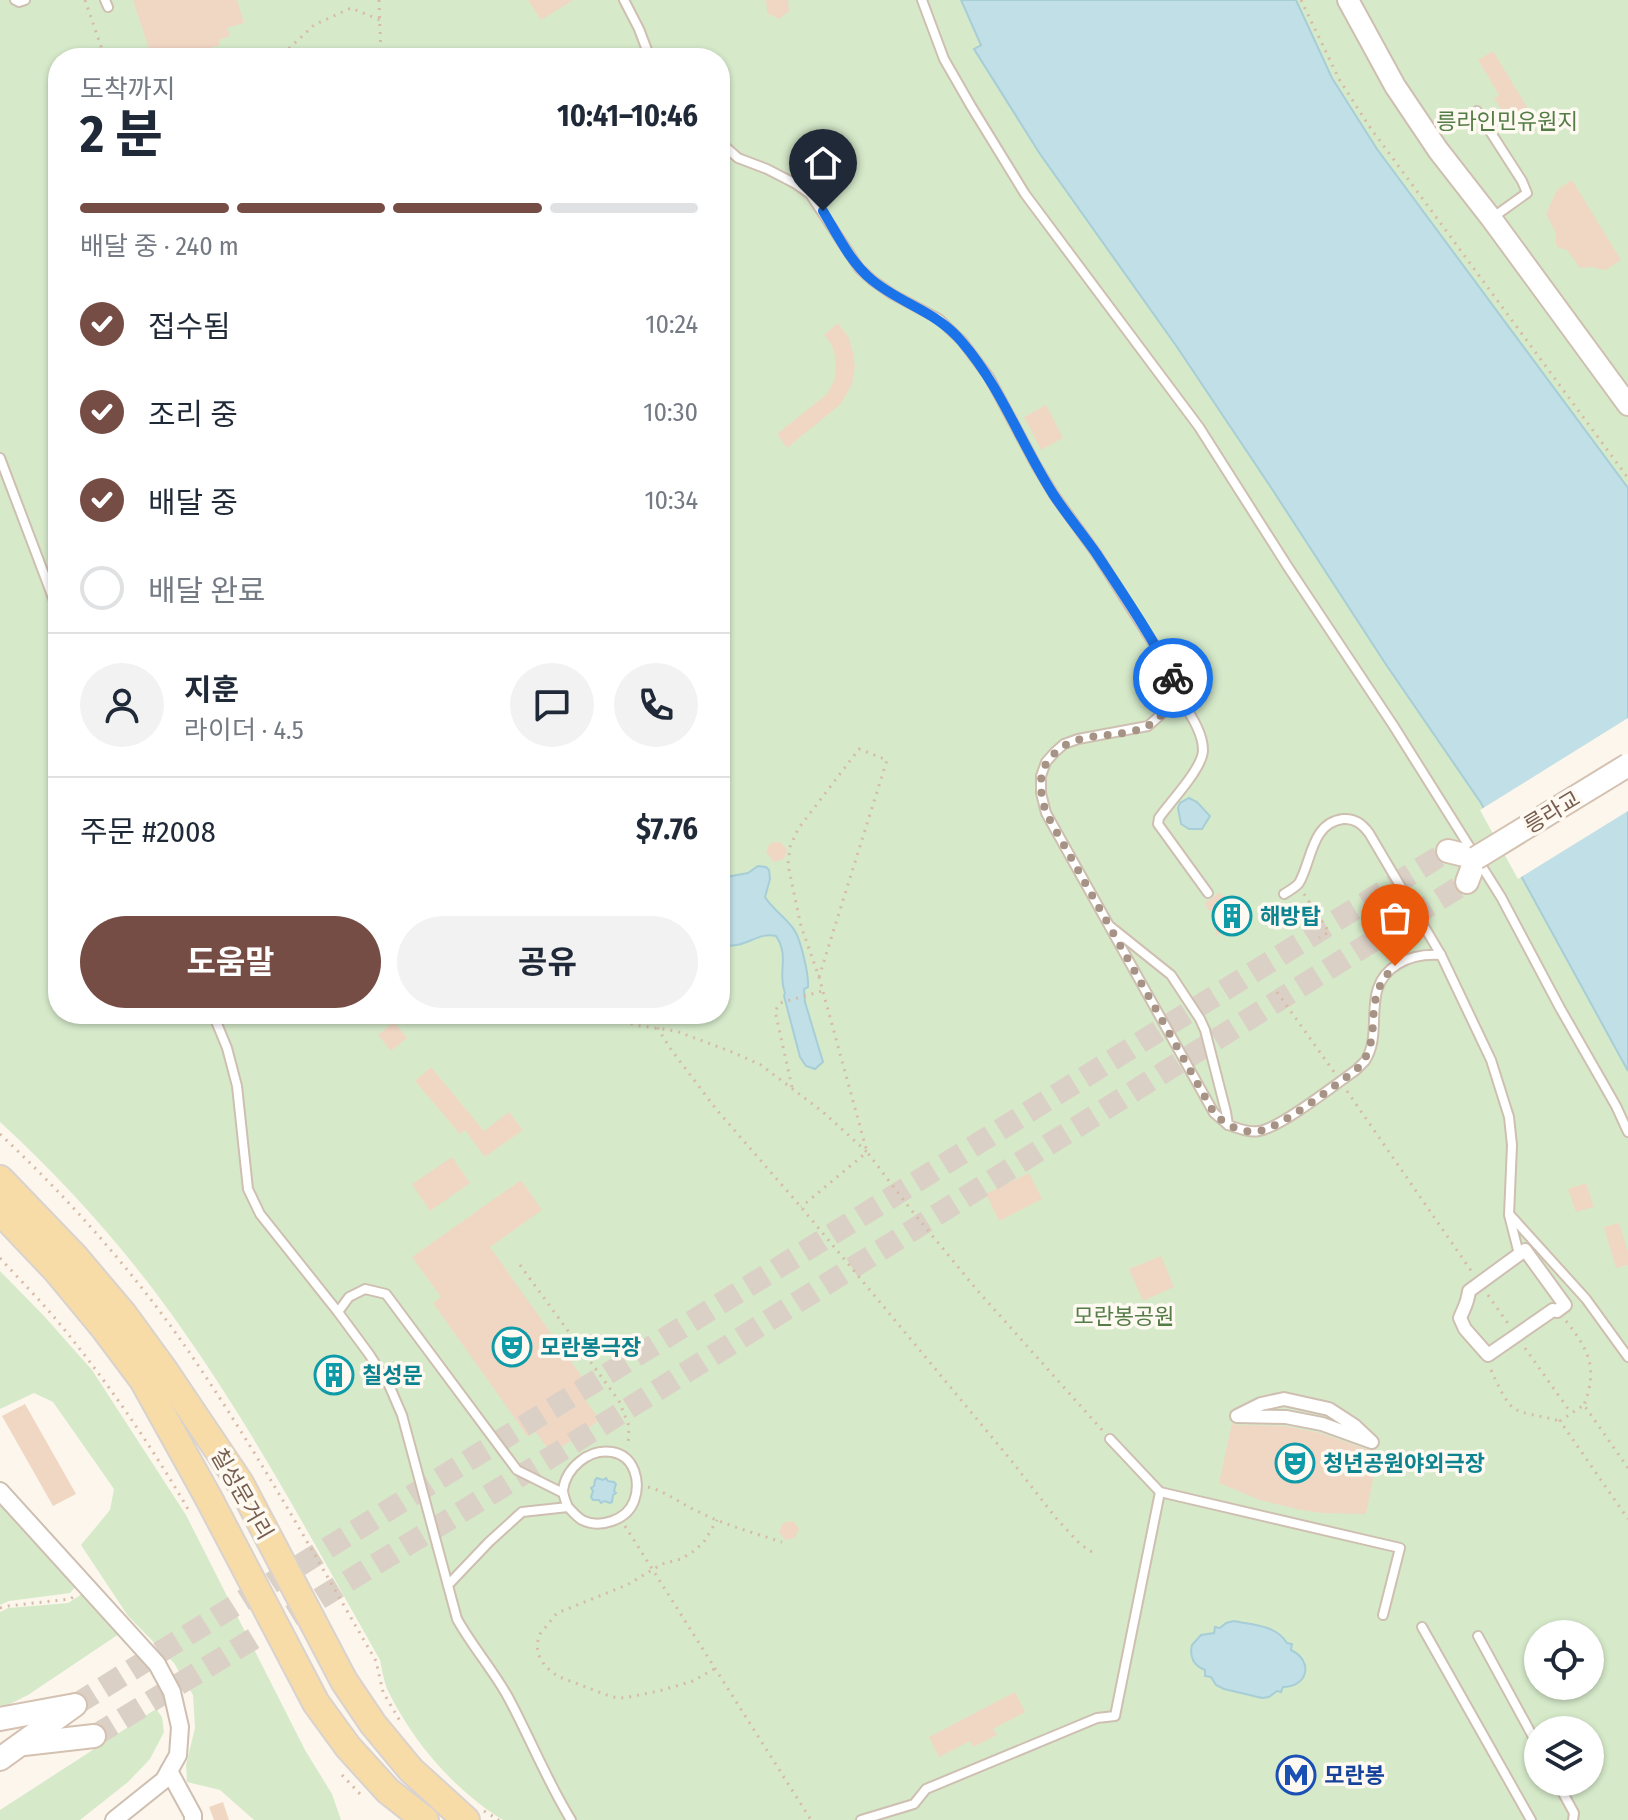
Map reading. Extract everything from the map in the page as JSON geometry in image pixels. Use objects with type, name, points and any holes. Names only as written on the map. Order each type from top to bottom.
[{"type":"main road","name":"릉라교","points":[[1476,858],[1628,765]]},
{"type":"main road","points":[[1448,851],[1476,858],[1467,882]]},
{"type":"main road","name":"칠성문거리","points":[[0,1179],[75,1257],[124,1315],[164,1370],[240,1483],[344,1681],[373,1724],[411,1770],[466,1820]]},
{"type":"main road","name":"칠성문거리","points":[[0,1211],[56,1270],[143,1380],[316,1703],[348,1747],[388,1791],[425,1820]]},
{"type":"main road","points":[[0,1719],[75,1705],[0,1759]]},
{"type":"main road","points":[[23,1744],[94,1736]]},
{"type":"street","points":[[1348,0],[1395,86],[1438,150],[1628,405]]},
{"type":"street","points":[[1525,1250],[1565,1305],[1488,1355],[1465,1329],[1460,1318],[1468,1302],[1469,1291],[1519,1254],[1525,1250]]},
{"type":"street","points":[[1284,1399],[1306,1403],[1329,1409],[1372,1442],[1322,1424],[1286,1417],[1237,1416],[1261,1404],[1284,1399]]},
{"type":"street","points":[[0,1491],[157,1664],[172,1692],[180,1727],[178,1755],[164,1780],[114,1820]]},
{"type":"street","points":[[169,1771],[193,1820]]},
{"type":"lane","points":[[15,0],[25,0]]},
{"type":"lane","points":[[624,0],[646,48]]},
{"type":"lane","points":[[922,0],[944,59],[1025,194],[1199,427],[1493,883],[1628,1132]]},
{"type":"lane","points":[[1477,111],[1527,193],[1491,218]]},
{"type":"lane","points":[[730,151],[738,158],[767,169],[810,194],[866,274],[892,294],[939,319],[962,341],[989,377],[1054,495],[1096,553],[1160,654],[1199,733],[1203,750],[1200,763],[1164,810],[1158,824],[1208,893]]},
{"type":"lane","points":[[0,458],[48,585]]},
{"type":"lane","points":[[1177,693],[1173,704],[1148,726],[1064,744],[1046,762],[1041,776],[1041,793],[1046,813],[1214,1113],[1228,1125],[1257,1132],[1274,1126],[1356,1070],[1365,1061],[1370,1048],[1376,993],[1386,974],[1417,956],[1441,955]]},
{"type":"lane","points":[[1284,894],[1298,885],[1324,828],[1346,819],[1357,821],[1369,833],[1441,955],[1481,1036],[1502,1090],[1512,1145],[1509,1215],[1519,1254]]},
{"type":"lane","points":[[1107,924],[1164,967],[1200,1019],[1228,1125]]},
{"type":"lane","points":[[217,1024],[237,1086],[248,1189],[260,1214],[338,1312],[389,1385],[402,1415],[457,1619],[508,1696],[571,1820]]},
{"type":"lane","points":[[1509,1215],[1586,1299],[1628,1357]]},
{"type":"lane","points":[[338,1312],[349,1297],[365,1289],[386,1294],[517,1470],[563,1493]]},
{"type":"lane","points":[[1110,1439],[1160,1492],[1400,1548],[1383,1615]]},
{"type":"lane","points":[[612,1452],[627,1459],[636,1474],[637,1483],[638,1491],[632,1507],[619,1518],[601,1524],[582,1520],[568,1507],[563,1493],[567,1475],[579,1461],[595,1453],[612,1452]]},
{"type":"lane","points":[[861,1820],[914,1804],[926,1789],[1097,1718],[1115,1716],[1160,1492]]},
{"type":"lane","points":[[448,1585],[522,1512],[568,1507]]},
{"type":"lane","points":[[1422,1627],[1531,1820]]},
{"type":"lane","points":[[1478,1636],[1524,1720]]},
{"type":"lane","points":[[1565,1796],[1574,1813],[1573,1820]]},
{"type":"path","points":[[85,0],[102,48]]},
{"type":"path","points":[[379,0],[381,48]]},
{"type":"path","points":[[1301,0],[1339,79],[1369,126],[1628,478]]},
{"type":"path","points":[[289,48],[314,25],[351,8],[380,20]]},
{"type":"path","points":[[819,977],[887,760],[859,749],[798,829],[790,847],[788,865],[801,926],[819,977],[867,1152]]},
{"type":"path","points":[[1298,885],[1329,932],[1319,938]]},
{"type":"path","points":[[792,1087],[775,1011],[780,1003],[823,991]]},
{"type":"path","points":[[1277,992],[1330,1067]]},
{"type":"path","points":[[632,1024],[676,1031],[761,1065],[823,1112],[867,1152],[977,1290],[1110,1439]]},
{"type":"path","points":[[656,1024],[702,1092],[801,1207],[1056,1518],[1080,1544],[1095,1554]]},
{"type":"path","points":[[1342,1085],[1479,1282]]},
{"type":"path","points":[[801,1207],[867,1152]]},
{"type":"path","points":[[0,1258],[53,1316],[90,1363],[142,1433],[188,1509]]},
{"type":"path","points":[[520,1265],[619,1401],[629,1426],[627,1459]]},
{"type":"path","points":[[1557,1311],[1586,1348],[1591,1380],[1584,1405],[1560,1421]]},
{"type":"path","points":[[1491,1370],[1506,1402],[1516,1412],[1560,1421],[1628,1519]]},
{"type":"path","points":[[1584,1405],[1628,1468]]},
{"type":"path","points":[[637,1483],[663,1491],[717,1520],[782,1542]]},
{"type":"path","points":[[714,1669],[693,1681],[641,1696],[612,1697],[557,1676],[545,1666],[538,1654],[537,1644],[540,1634],[557,1613],[627,1585],[662,1564],[681,1559],[704,1542],[717,1520]]},
{"type":"path","points":[[627,1530],[811,1820]]},
{"type":"path","points":[[0,1608],[70,1599],[87,1588]]},
{"type":"path","points":[[342,1774],[361,1795]]},
{"type":"green space","name":"모란봉공원","points":[[0,0],[961,0],[981,46],[974,50],[1040,154],[1177,347],[1481,803],[1628,1071],[1628,1820],[503,1820],[451,1779],[410,1729],[388,1691],[380,1660],[241,1419],[170,1312],[102,1226],[0,1122]]},
{"type":"green space","name":"릉라인민유원지","points":[[1296,0],[1628,0],[1628,488],[1377,149],[1332,78]]},
{"type":"green space","points":[[0,1271],[92,1370],[186,1515],[305,1750],[332,1794],[341,1820],[254,1820],[220,1790],[187,1782],[186,1765],[195,1728],[193,1695],[174,1663],[128,1616],[81,1545],[110,1510],[114,1489],[53,1402],[34,1393],[0,1409]]},
{"type":"green space","points":[[0,1501],[76,1586],[70,1593],[9,1601],[0,1605]]},
{"type":"green space","points":[[87,1591],[122,1632],[28,1695],[0,1709],[0,1612],[8,1608],[68,1603]]},
{"type":"green space","points":[[156,1709],[162,1717],[164,1732],[150,1759],[128,1782],[80,1820],[0,1820],[0,1810]]},
{"type":"water","points":[[961,0],[1296,0],[1332,78],[1377,149],[1628,488],[1628,1071],[1481,803],[1177,347],[1040,154],[974,49],[981,45]]},
{"type":"water","points":[[1189,798],[1210,816],[1202,829],[1189,829],[1181,824],[1178,808]]},
{"type":"water","points":[[758,866],[769,870],[765,897],[795,931],[802,950],[808,982],[808,987],[804,989],[805,1002],[823,1062],[815,1069],[806,1066],[800,1057],[784,996],[783,958],[776,936],[763,936],[730,946],[730,876],[748,873]]},
{"type":"water","points":[[597,1478],[606,1478],[616,1484],[612,1502],[601,1503],[591,1497],[591,1488]]},
{"type":"water","points":[[1234,1621],[1270,1629],[1292,1644],[1291,1650],[1303,1660],[1303,1678],[1298,1683],[1283,1687],[1281,1692],[1262,1698],[1224,1689],[1216,1685],[1211,1677],[1205,1676],[1205,1670],[1193,1660],[1192,1645],[1201,1635],[1214,1633],[1215,1627],[1220,1628]]},
{"type":"pier","points":[[1628,718],[1628,811],[1518,879],[1480,810]]},
{"type":"building","points":[[133,0],[237,0],[244,23],[227,28],[230,36],[219,40],[220,45],[211,48],[149,48]]},
{"type":"building","points":[[528,0],[573,0],[541,20]]},
{"type":"building","points":[[766,0],[788,0],[789,11],[779,19],[767,13]]},
{"type":"building","points":[[1493,51],[1532,115],[1517,124],[1511,115],[1506,118],[1494,98],[1499,95],[1478,60]]},
{"type":"building","points":[[1572,180],[1621,260],[1606,270],[1580,268],[1567,250],[1556,245],[1556,233],[1546,214],[1557,190]]},
{"type":"building","points":[[838,323],[849,338],[853,353],[855,367],[852,384],[841,404],[787,448],[777,434],[827,394],[834,381],[835,356],[832,345],[824,335]]},
{"type":"building","points":[[1046,405],[1063,438],[1041,450],[1024,417]]},
{"type":"building","points":[[780,842],[787,849],[784,859],[774,862],[766,852],[770,843]]},
{"type":"building","name":"해방탑","points":[[1220,892],[1230,906],[1247,912],[1216,936],[1215,918],[1204,904]]},
{"type":"building","points":[[396,1024],[407,1038],[391,1051],[378,1035]]},
{"type":"building","points":[[431,1067],[484,1131],[509,1112],[523,1130],[485,1157],[465,1130],[460,1134],[415,1081]]},
{"type":"building","points":[[452,1157],[470,1183],[430,1211],[412,1184]]},
{"type":"building","points":[[1029,1173],[1042,1199],[999,1221],[986,1194]]},
{"type":"building","name":"모란봉극장","points":[[521,1180],[542,1210],[490,1247],[592,1391],[583,1397],[600,1420],[552,1454],[535,1431],[528,1437],[433,1303],[441,1297],[412,1257]]},
{"type":"building","points":[[1586,1183],[1594,1207],[1576,1212],[1568,1189]]},
{"type":"building","points":[[1619,1223],[1628,1252],[1628,1265],[1616,1268],[1604,1227]]},
{"type":"building","points":[[1161,1256],[1174,1287],[1143,1301],[1129,1269]]},
{"type":"building","name":"칠성문","points":[[338,1360],[350,1373],[330,1391],[318,1378]]},
{"type":"building","points":[[25,1404],[76,1494],[53,1506],[2,1416]]},
{"type":"building","points":[[1232,1423],[1285,1426],[1320,1433],[1369,1450],[1379,1450],[1366,1514],[1301,1510],[1260,1500],[1219,1483]]},
{"type":"building","points":[[793,1521],[799,1529],[795,1538],[785,1540],[779,1532],[783,1523]]},
{"type":"building","points":[[1015,1692],[1025,1712],[993,1729],[997,1735],[973,1747],[970,1741],[939,1757],[929,1737]]},
{"type":"building","points":[[223,1802],[229,1820],[214,1820],[209,1807]]},
{"type":"tunnel","points":[[75,1705],[1448,851]]},
{"type":"tunnel","points":[[94,1736],[535,1467],[1467,882]]},
{"type":"way so far","points":[[1173,678],[1177,693],[1173,704],[1148,726],[1064,744],[1046,762],[1041,776],[1041,793],[1046,813],[1220,1121],[1249,1131],[1265,1130],[1356,1070],[1365,1061],[1370,1048],[1380,982],[1395,966]]},
{"type":"place","name":"해방탑","points":[[1232,916]]},
{"type":"place","name":"모란봉극장","points":[[512,1347]]},
{"type":"place","name":"칠성문","points":[[334,1375]]},
{"type":"place","name":"청년공원야외극장","points":[[1295,1463]]},
{"type":"place","name":"모란봉","points":[[1296,1775]]},
{"type":"route","points":[[823,211],[859,268],[892,294],[939,319],[962,341],[989,377],[1054,495],[1096,553],[1173,678]]}]
